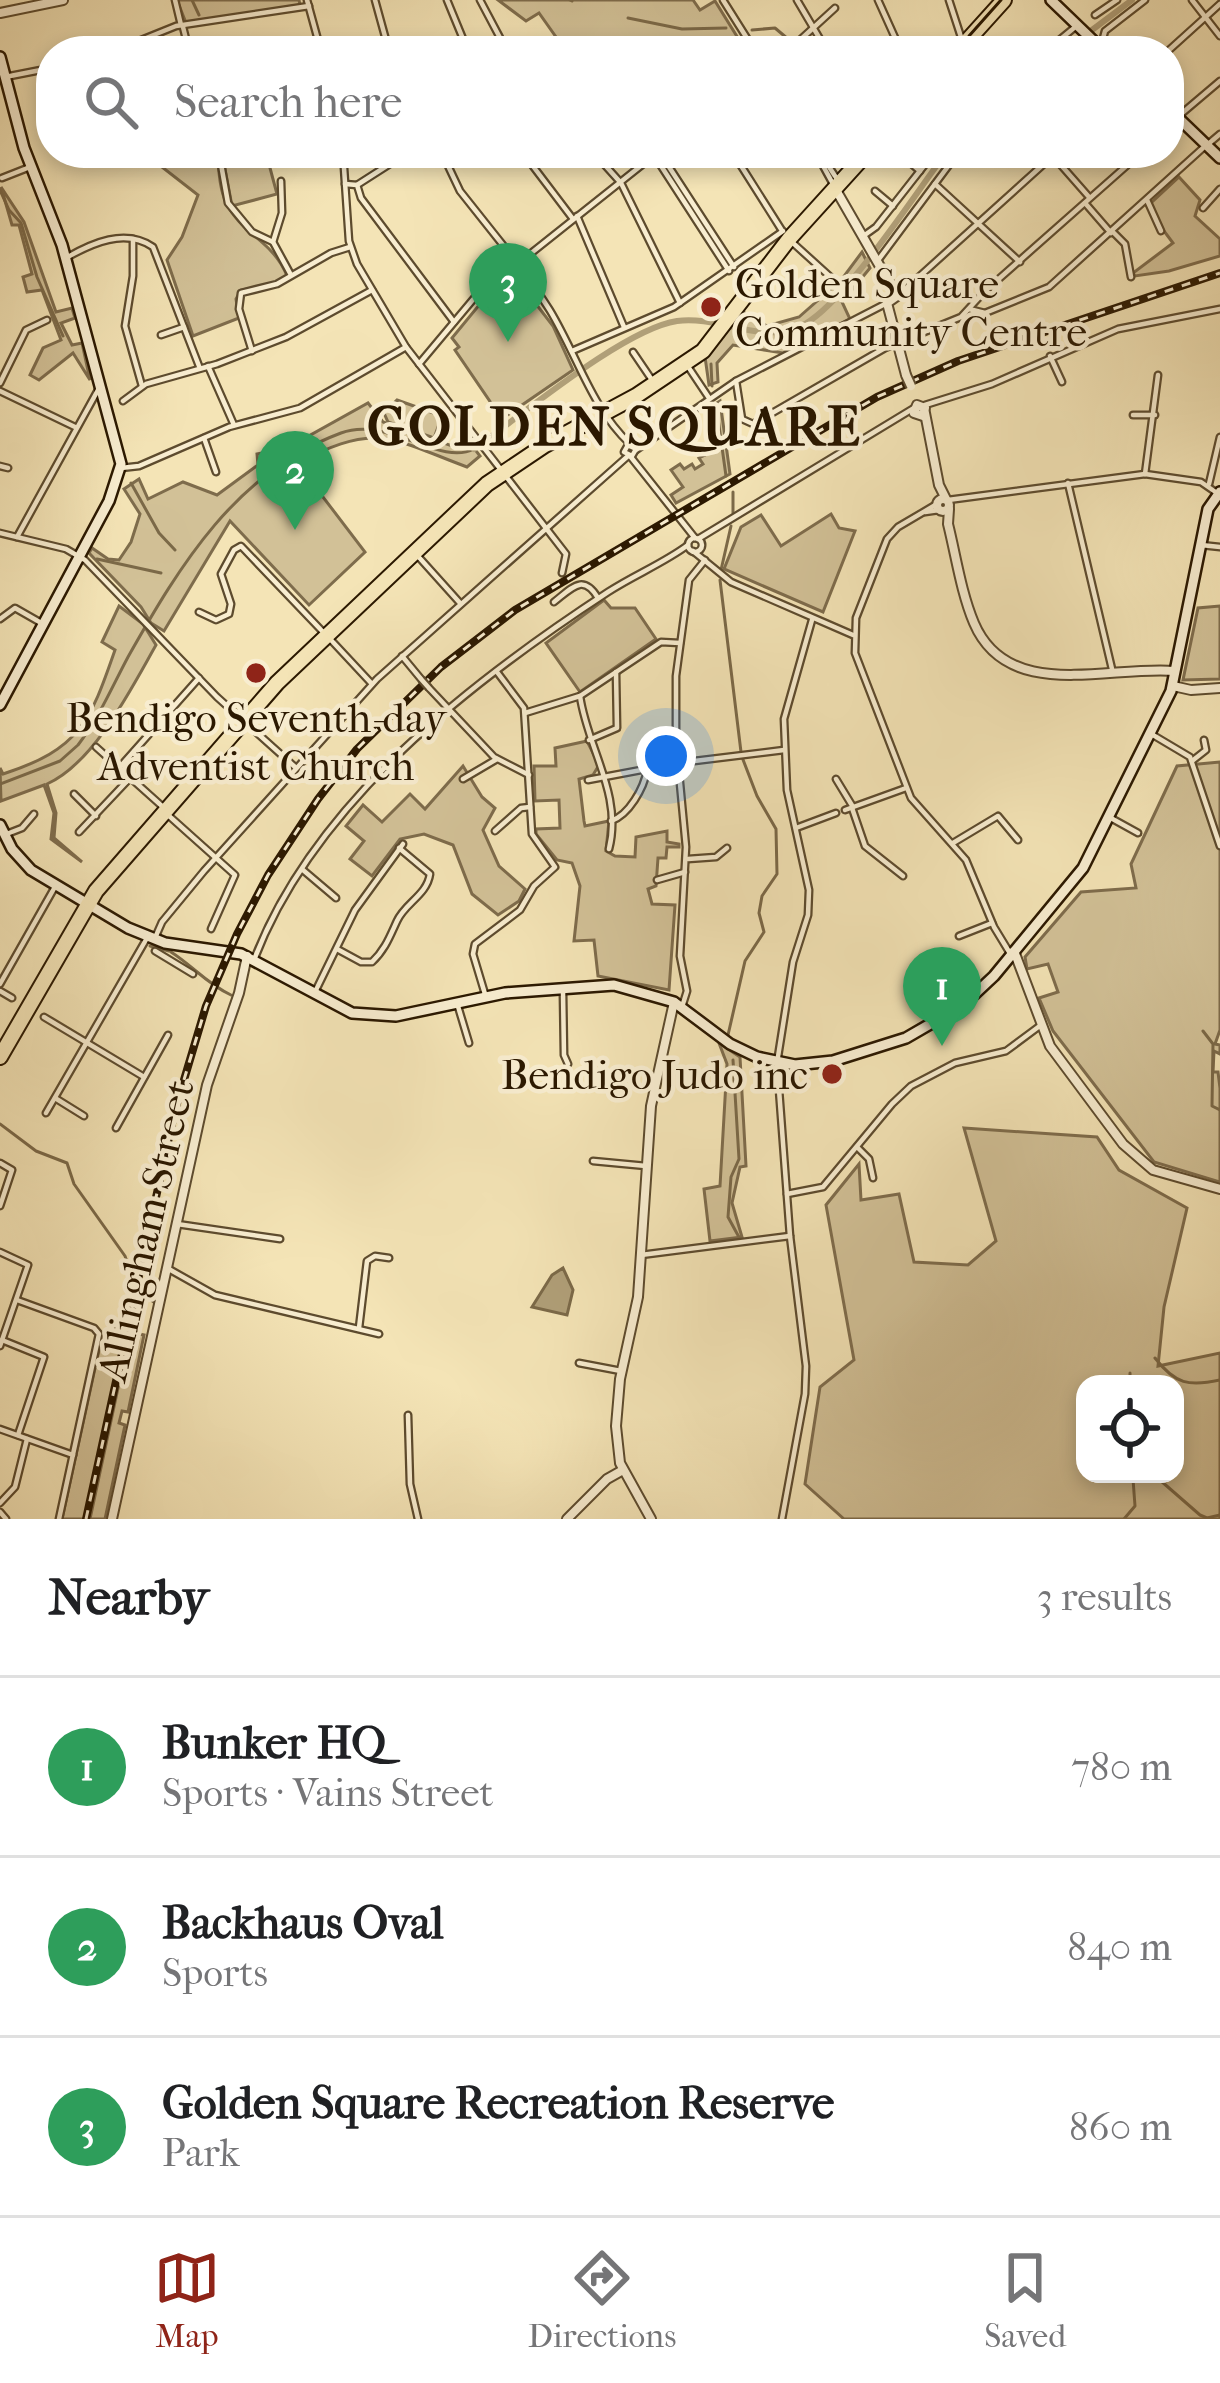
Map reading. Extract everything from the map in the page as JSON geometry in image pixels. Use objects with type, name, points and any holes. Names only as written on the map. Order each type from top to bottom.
[{"type":"highway","points":[[969,36],[1000,0]]},
{"type":"highway","points":[[0,1058],[101,887],[326,635],[504,474],[684,361],[722,327],[779,237],[850,168]]},
{"type":"highway","points":[[627,400],[684,361]]},
{"type":"main road","points":[[1054,0],[1091,36]]},
{"type":"main road","points":[[0,57],[4,92],[66,258],[123,469],[1,705]]},
{"type":"main road","points":[[1184,128],[1220,161]]},
{"type":"main road","points":[[2,830],[21,861],[152,943],[222,949],[250,958],[341,1010],[370,1016],[406,1014],[486,996],[614,985],[678,1005],[736,1048],[778,1063],[833,1061],[915,1035],[971,998],[1083,868],[1173,686],[1209,505],[1219,493]]},
{"type":"street","points":[[0,13],[63,0]]},
{"type":"street","points":[[175,0],[185,36]]},
{"type":"street","points":[[375,0],[385,36]]},
{"type":"street","points":[[447,0],[462,36]]},
{"type":"street","points":[[480,0],[499,36]]},
{"type":"street","points":[[723,0],[746,36]]},
{"type":"street","points":[[796,0],[818,36]]},
{"type":"street","points":[[878,0],[894,36]]},
{"type":"street","points":[[949,0],[961,36]]},
{"type":"street","points":[[1095,15],[1117,0]]},
{"type":"street","points":[[1096,36],[1145,0]]},
{"type":"street","points":[[1192,0],[1220,36]]},
{"type":"street","points":[[153,36],[182,25],[310,2],[318,36]]},
{"type":"street","points":[[1184,37],[1220,4]]},
{"type":"street","points":[[804,36],[835,8]]},
{"type":"street","points":[[5,77],[36,71]]},
{"type":"street","points":[[1184,113],[1220,81]]},
{"type":"street","points":[[1184,166],[1220,134]]},
{"type":"street","points":[[2,178],[32,166]]},
{"type":"street","points":[[222,168],[230,207],[252,232],[272,242],[291,276]]},
{"type":"street","points":[[344,168],[350,247],[372,290],[406,347],[567,556],[562,573]]},
{"type":"street","points":[[346,184],[357,185],[382,168]]},
{"type":"street","points":[[449,168],[460,191],[559,320],[605,414],[705,562],[731,582],[853,635]]},
{"type":"street","points":[[535,168],[575,218],[624,328]]},
{"type":"street","points":[[608,168],[621,183],[680,303]]},
{"type":"street","points":[[419,364],[481,290],[640,168]]},
{"type":"street","points":[[666,168],[732,269]]},
{"type":"street","points":[[741,168],[779,237],[836,282]]},
{"type":"street","points":[[827,168],[877,261],[892,300],[896,344],[925,427],[972,618],[996,654],[1036,673],[1177,671]]},
{"type":"street","points":[[916,168],[920,171]]},
{"type":"street","points":[[860,233],[893,206],[922,168]]},
{"type":"street","points":[[877,261],[947,168]]},
{"type":"street","points":[[46,1113],[162,922],[372,684],[630,450],[736,381],[892,300],[1039,168]]},
{"type":"street","points":[[1064,168],[1125,244],[1131,277]]},
{"type":"street","points":[[736,381],[742,419],[753,424],[896,344],[948,325],[1124,168]]},
{"type":"street","points":[[970,309],[985,314],[1038,294],[1181,168]]},
{"type":"street","points":[[272,242],[281,213],[281,181]]},
{"type":"street","points":[[935,184],[1019,262]]},
{"type":"street","points":[[357,185],[361,197],[454,322]]},
{"type":"street","points":[[1203,208],[1220,189]]},
{"type":"street","points":[[875,191],[893,206]]},
{"type":"street","points":[[1147,200],[1161,231]]},
{"type":"street","points":[[572,350],[680,303],[779,237]]},
{"type":"street","points":[[66,258],[96,242],[133,238],[158,252],[184,327],[234,425]]},
{"type":"street","points":[[133,238],[133,276],[124,326],[142,386]]},
{"type":"street","points":[[252,351],[239,296],[271,286],[350,247]]},
{"type":"street","points":[[123,401],[142,386],[252,351],[304,328],[372,290]]},
{"type":"street","points":[[920,410],[1118,328],[1220,308]]},
{"type":"street","points":[[47,320],[25,333],[0,387],[75,427]]},
{"type":"street","points":[[161,335],[184,327]]},
{"type":"street","points":[[123,469],[234,425],[305,406],[406,347]]},
{"type":"street","points":[[634,352],[652,380]]},
{"type":"street","points":[[1050,356],[1062,382]]},
{"type":"street","points":[[684,361],[709,399]]},
{"type":"street","points":[[1144,474],[1158,375]]},
{"type":"street","points":[[17,537],[92,395],[103,389]]},
{"type":"street","name":"Allingham Street","points":[[112,1519],[207,1085],[250,958],[303,870],[365,790],[449,708],[497,672],[598,598],[920,410]]},
{"type":"street","points":[[1133,416],[1154,415]]},
{"type":"street","points":[[1208,485],[1220,437]]},
{"type":"street","points":[[204,438],[216,472]]},
{"type":"street","points":[[0,466],[8,468]]},
{"type":"street","points":[[1219,493],[1208,485],[1144,474],[1068,482],[943,505],[898,527],[884,544],[853,635],[858,665],[906,788],[970,866],[992,923],[1021,968],[1050,1046],[1134,1156],[1162,1174],[1220,1189]]},
{"type":"street","points":[[1068,482],[1113,672]]},
{"type":"street","points":[[0,533],[80,556],[245,723],[296,767]]},
{"type":"street","points":[[1201,545],[1220,548]]},
{"type":"street","points":[[199,612],[216,620],[229,614],[231,604],[221,574],[234,550],[241,547],[372,684]]},
{"type":"street","points":[[415,552],[460,603]]},
{"type":"street","points":[[651,1519],[623,1470],[616,1443],[621,1371],[638,1297],[655,1078],[678,1005],[687,991],[680,956],[686,859],[675,708],[689,580],[705,562]]},
{"type":"street","points":[[554,602],[584,584],[598,598]]},
{"type":"street","points":[[0,620],[15,608],[43,624]]},
{"type":"street","points":[[782,1519],[806,1371],[790,1236],[778,1063],[793,962],[808,910],[808,879],[787,790],[784,750],[786,706],[812,620]]},
{"type":"street","points":[[525,713],[580,696],[661,642],[680,643]]},
{"type":"street","points":[[402,656],[497,759],[530,775]]},
{"type":"street","points":[[486,996],[473,947],[520,910],[531,890],[555,867],[532,837],[525,713],[497,672]]},
{"type":"street","points":[[589,740],[617,728],[616,672]]},
{"type":"street","points":[[119,767],[199,678]]},
{"type":"street","points":[[1173,686],[1220,688]]},
{"type":"street","points":[[580,696],[589,740],[606,777],[609,848]]},
{"type":"street","points":[[1151,734],[1186,752],[1192,761],[1220,846]]},
{"type":"street","points":[[1192,761],[1206,750],[1204,740]]},
{"type":"street","points":[[96,747],[236,877],[211,929]]},
{"type":"street","points":[[588,780],[784,750]]},
{"type":"street","points":[[463,779],[497,759]]},
{"type":"street","points":[[611,821],[619,819],[633,802],[647,769]]},
{"type":"street","points":[[79,832],[130,778]]},
{"type":"street","points":[[836,779],[865,846],[904,876]]},
{"type":"street","points":[[850,808],[906,788]]},
{"type":"street","points":[[74,794],[96,816]]},
{"type":"street","points":[[495,831],[521,808],[530,807]]},
{"type":"street","points":[[796,828],[836,813]]},
{"type":"street","points":[[2,830],[22,828],[34,814]]},
{"type":"street","points":[[953,843],[998,816],[1018,840]]},
{"type":"street","points":[[1109,817],[1138,833]]},
{"type":"street","points":[[314,995],[355,910],[401,846],[431,878],[370,963],[337,949]]},
{"type":"street","points":[[686,859],[716,857],[727,848]]},
{"type":"street","points":[[303,870],[337,898]]},
{"type":"street","points":[[657,880],[685,872]]},
{"type":"street","points":[[13,998],[0,987],[56,886]]},
{"type":"street","points":[[958,936],[992,923]]},
{"type":"street","points":[[152,943],[193,974]]},
{"type":"street","points":[[169,957],[172,944]]},
{"type":"street","points":[[562,987],[568,1064]]},
{"type":"street","points":[[457,1003],[469,1043]]},
{"type":"street","points":[[44,1017],[144,1076]]},
{"type":"street","points":[[787,1194],[823,1187],[911,1086],[956,1063],[1006,1051],[1041,1025]]},
{"type":"street","points":[[116,1128],[169,1035]]},
{"type":"street","points":[[55,1098],[84,1116]]},
{"type":"street","points":[[857,1147],[869,1159],[873,1178]]},
{"type":"street","points":[[593,1161],[646,1166]]},
{"type":"street","points":[[0,1163],[12,1169],[0,1206]]},
{"type":"street","points":[[177,1224],[280,1239]]},
{"type":"street","points":[[641,1255],[790,1236]]},
{"type":"street","points":[[1,1255],[28,1264],[1,1343],[44,1359],[18,1435]]},
{"type":"street","points":[[359,1328],[367,1261],[373,1256],[389,1258]]},
{"type":"street","points":[[167,1268],[221,1297],[380,1334]]},
{"type":"street","points":[[17,1300],[98,1330],[59,1519]]},
{"type":"street","points":[[579,1363],[621,1371]]},
{"type":"street","points":[[408,1414],[410,1484],[418,1519]]},
{"type":"street","points":[[0,1429],[73,1455]]},
{"type":"street","points":[[0,1503],[15,1487],[27,1439]]},
{"type":"street","points":[[567,1519],[623,1470]]},
{"type":"street","points":[[0,1511],[6,1519]]},
{"type":"shaded area","points":[[177,0],[299,0],[300,5],[186,23]]},
{"type":"shaded area","points":[[498,0],[693,0],[700,10],[715,1],[737,36],[555,36],[539,13],[526,21]]},
{"type":"shaded area","points":[[163,168],[219,168],[232,213],[274,254],[287,276],[241,290],[236,299],[239,318],[193,336],[167,260],[182,237],[198,195]]},
{"type":"shaded area","points":[[225,168],[270,168],[277,194],[232,206]]},
{"type":"shaded area","points":[[1179,177],[1200,200],[1195,216],[1220,239],[1220,256],[1135,276],[1173,243],[1151,203]]},
{"type":"shaded area","points":[[1,187],[24,222],[56,312],[72,308],[75,318],[61,323],[72,345],[82,343],[90,380],[73,353],[39,380],[30,375],[43,348],[61,340],[42,290],[27,292],[23,277],[32,274],[19,225],[12,225]]},
{"type":"shaded area","points":[[862,252],[870,268],[842,302],[850,319],[783,353],[733,345],[717,363],[718,382],[709,385],[705,357],[743,312],[767,326],[799,317],[842,279]]},
{"type":"shaded area","points":[[513,274],[553,326],[573,370],[503,418],[495,417],[452,338],[489,293]]},
{"type":"shaded area","points":[[397,400],[442,416],[434,438],[388,422],[384,413]]},
{"type":"shaded area","points":[[720,401],[730,474],[676,503],[671,495],[683,487],[671,470],[680,464],[684,469],[692,464],[695,469],[703,464],[699,458],[707,454],[709,439],[715,437],[712,406]]},
{"type":"shaded area","points":[[368,403],[383,422],[452,446],[467,439],[480,456],[467,467],[399,442],[365,438],[297,463],[365,552],[309,605],[230,521],[164,631],[151,623],[89,553],[92,548],[119,560],[140,514],[124,489],[139,479],[148,499],[183,482],[217,495],[258,465],[257,454],[287,448]]},
{"type":"shaded area","points":[[831,514],[839,528],[855,531],[823,612],[724,569],[741,527],[761,515],[781,546]]},
{"type":"shaded area","points":[[604,600],[611,608],[635,608],[656,639],[580,692],[546,643]]},
{"type":"shaded area","points":[[119,606],[143,624],[156,645],[96,742],[47,784],[56,813],[54,838],[82,862],[51,839],[54,813],[44,785],[1,801],[0,768],[3,774],[29,764],[66,743],[78,730],[98,696],[115,650],[102,642]]},
{"type":"shaded area","points":[[1220,606],[1220,679],[1183,680],[1198,608]]},
{"type":"shaded area","points":[[587,741],[599,765],[593,775],[579,779],[584,821],[585,826],[609,821],[606,851],[635,857],[636,837],[667,831],[667,842],[679,844],[667,847],[666,858],[658,858],[656,886],[648,889],[652,904],[675,905],[669,990],[598,976],[594,940],[574,941],[580,886],[572,863],[557,860],[536,834],[536,829],[560,828],[559,800],[535,801],[534,766],[556,766],[555,748]]},
{"type":"shaded area","points":[[1220,762],[1220,1030],[1215,1044],[1220,1045],[1220,1054],[1214,1051],[1213,1072],[1218,1072],[1220,1088],[1220,1182],[1154,1162],[1053,1031],[1039,998],[1058,992],[1048,964],[1027,969],[1025,957],[1081,892],[1136,888],[1131,864],[1177,766]]},
{"type":"shaded area","points":[[463,766],[482,797],[495,808],[483,830],[499,866],[525,889],[519,901],[498,915],[472,894],[453,845],[424,834],[400,839],[372,876],[350,859],[364,841],[346,826],[363,805],[382,822],[410,794],[425,809]]},
{"type":"shaded area","points":[[719,1043],[740,1057],[746,1166],[740,1167],[732,1203],[742,1237],[710,1241],[704,1189],[720,1186],[727,1064]]},
{"type":"shaded area","points":[[964,1128],[1097,1137],[1119,1170],[1187,1208],[1164,1307],[1158,1366],[1220,1353],[1220,1519],[844,1519],[805,1484],[820,1387],[854,1360],[826,1205],[859,1164],[861,1200],[899,1194],[914,1262],[968,1265],[996,1241]]},
{"type":"shaded area","points":[[563,1268],[573,1290],[567,1315],[532,1307],[552,1275]]},
{"type":"shaded area","points":[[111,1327],[125,1332],[85,1519],[62,1519],[99,1350],[105,1350]]},
{"type":"shaded area","points":[[130,1332],[144,1335],[128,1412],[122,1411],[119,1423],[125,1425],[105,1519],[90,1519]]},
{"type":"waterway","points":[[192,0],[199,15]]},
{"type":"waterway","points":[[1084,36],[1132,0]]},
{"type":"waterway","points":[[628,18],[682,29],[726,28]]},
{"type":"waterway","points":[[752,30],[775,28],[784,36]]},
{"type":"waterway","points":[[474,449],[602,356],[655,327],[693,320],[773,332],[805,324],[860,270],[935,168]]},
{"type":"waterway","points":[[0,190],[21,223],[37,277],[63,336]]},
{"type":"waterway","points":[[711,364],[712,386]]},
{"type":"waterway","points":[[716,404],[726,476]]},
{"type":"waterway","points":[[0,784],[60,761],[78,745],[191,556],[241,497],[271,472],[304,450],[359,429],[377,430],[445,452],[474,449]]},
{"type":"waterway","points":[[131,483],[159,533],[175,550]]},
{"type":"waterway","points":[[733,492],[733,513]]},
{"type":"waterway","points":[[721,570],[731,526]]},
{"type":"waterway","points":[[97,559],[161,573]]},
{"type":"waterway","points":[[720,580],[741,752]]},
{"type":"waterway","points":[[728,1035],[745,961],[764,932],[759,913],[762,896],[777,874],[776,829],[742,757]]},
{"type":"waterway","points":[[150,946],[169,951]]},
{"type":"waterway","points":[[171,952],[231,995]]},
{"type":"waterway","points":[[1203,1031],[1213,1044],[1212,1106],[1220,1110]]},
{"type":"waterway","points":[[733,1060],[739,1159],[731,1177],[728,1217],[740,1239]]},
{"type":"waterway","points":[[0,1124],[36,1151],[67,1163],[74,1184],[125,1256],[134,1282]]},
{"type":"waterway","points":[[142,1293],[155,1303]]},
{"type":"waterway","points":[[1155,1358],[1183,1381],[1220,1380]]},
{"type":"waterway","points":[[1124,1519],[1135,1506],[1133,1483]]},
{"type":"waterway","points":[[1163,1483],[1200,1515],[1220,1515]]},
{"type":"tram line","points":[[969,36],[1001,0]]},
{"type":"railway","points":[[86,1519],[175,1110],[206,1006],[268,875],[357,749],[441,667],[515,610],[877,397],[958,361],[1220,273]]},
{"type":"place","name":"Golden Square Community Centre","points":[[711,307]]},
{"type":"place","name":"Golden Square Recreation Reserve","points":[[508,342]]},
{"type":"place","name":"Backhaus Oval","points":[[295,530]]},
{"type":"place","name":"Bendigo Seventh-day Adventist Church","points":[[256,673]]},
{"type":"place","name":"Bunker HQ","points":[[942,1046]]},
{"type":"place","name":"Bendigo Judo inc","points":[[832,1074]]},
{"type":"district","name":"GOLDEN SQUARE","points":[[615,426]]}]
